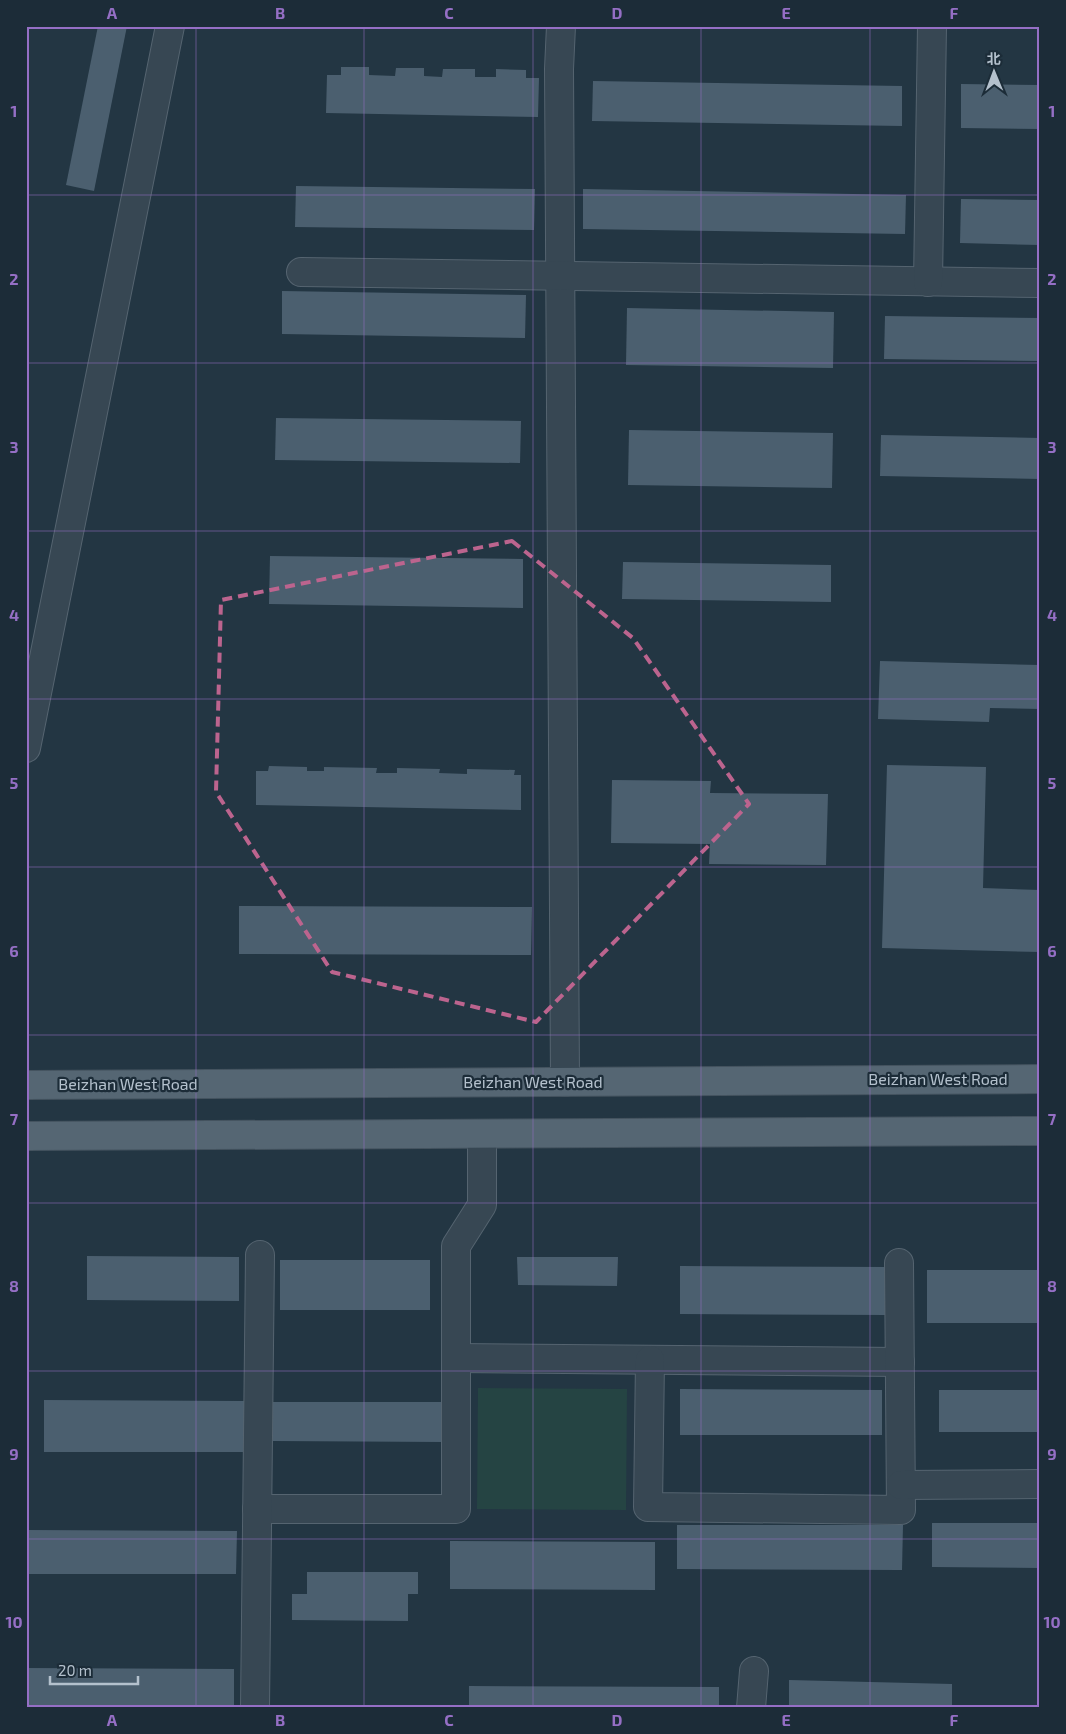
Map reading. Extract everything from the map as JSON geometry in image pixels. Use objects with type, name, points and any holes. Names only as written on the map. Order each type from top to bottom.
[{"type":"main road","name":"Beizhan West Road","points":[[26,1085],[1040,1079]]},
{"type":"main road","points":[[26,1136],[1040,1131]]},
{"type":"street","points":[[26,748],[170,26]]},
{"type":"street","points":[[561,26],[560,276],[565,1082]]},
{"type":"street","points":[[928,282],[932,26]]},
{"type":"street","points":[[301,272],[1040,283]]},
{"type":"street","points":[[257,1509],[456,1509],[456,1246],[482,1205],[482,1134]]},
{"type":"street","points":[[255,1708],[260,1255]]},
{"type":"street","points":[[650,1360],[648,1508],[901,1510],[898,1263]]},
{"type":"street","points":[[456,1358],[900,1362]]},
{"type":"street","points":[[901,1486],[1040,1484]]},
{"type":"street","points":[[751,1708],[754,1671]]},
{"type":"highlighted area","points":[[512,541],[633,638],[749,804],[536,1022],[332,972],[216,792],[221,600]]},
{"type":"green space","points":[[478,1388],[627,1389],[626,1510],[477,1509]]},
{"type":"building","points":[[98,26],[127,26],[94,191],[66,185]]},
{"type":"building","points":[[341,67],[369,67],[369,75],[395,76],[396,68],[424,68],[424,76],[442,77],[443,69],[475,69],[475,77],[496,77],[496,69],[526,70],[526,78],[539,78],[538,117],[326,113],[327,75],[341,75]]},
{"type":"building","points":[[593,81],[902,86],[902,126],[592,121]]},
{"type":"building","points":[[961,84],[1040,85],[1040,129],[961,128]]},
{"type":"building","points":[[296,186],[535,189],[534,230],[295,227]]},
{"type":"building","points":[[583,189],[906,195],[905,234],[583,229]]},
{"type":"building","points":[[961,199],[1040,200],[1040,245],[960,243]]},
{"type":"building","points":[[282,291],[526,295],[525,338],[282,334]]},
{"type":"building","points":[[627,308],[834,312],[833,368],[626,365]]},
{"type":"building","points":[[885,316],[1040,318],[1040,361],[884,359]]},
{"type":"building","points":[[276,418],[521,421],[520,463],[275,460]]},
{"type":"building","points":[[629,430],[833,433],[832,488],[628,485]]},
{"type":"building","points":[[881,435],[1040,438],[1040,479],[880,476]]},
{"type":"building","points":[[270,556],[523,559],[523,608],[269,604]]},
{"type":"building","points":[[623,562],[831,565],[831,602],[622,599]]},
{"type":"building","points":[[880,661],[1040,665],[1040,709],[990,708],[989,722],[878,719]]},
{"type":"building","points":[[887,765],[986,767],[983,888],[1040,890],[1040,952],[882,948]]},
{"type":"building","points":[[269,766],[307,767],[307,771],[324,771],[324,767],[377,768],[376,773],[397,773],[397,768],[440,769],[439,773],[467,774],[467,769],[515,770],[514,775],[521,775],[521,810],[256,805],[256,771],[268,771]]},
{"type":"building","points":[[612,780],[711,781],[710,793],[828,794],[826,865],[709,864],[710,844],[611,843]]},
{"type":"building","points":[[239,906],[532,907],[531,955],[239,954]]},
{"type":"building","points":[[87,1256],[239,1257],[239,1301],[87,1300]]},
{"type":"building","points":[[517,1257],[618,1257],[617,1286],[518,1285]]},
{"type":"building","points":[[280,1260],[430,1260],[430,1310],[280,1310]]},
{"type":"building","points":[[680,1266],[888,1267],[888,1315],[680,1314]]},
{"type":"building","points":[[927,1270],[1040,1270],[1040,1323],[927,1323]]},
{"type":"building","points":[[680,1389],[882,1390],[882,1435],[680,1435]]},
{"type":"building","points":[[939,1390],[1040,1390],[1040,1432],[939,1432]]},
{"type":"building","points":[[44,1400],[244,1401],[244,1452],[44,1452]]},
{"type":"building","points":[[273,1402],[442,1402],[442,1442],[273,1441]]},
{"type":"building","points":[[932,1523],[1040,1523],[1040,1568],[932,1567]]},
{"type":"building","points":[[677,1525],[903,1525],[902,1570],[677,1569]]},
{"type":"building","points":[[26,1530],[237,1531],[236,1574],[26,1574]]},
{"type":"building","points":[[450,1541],[655,1542],[655,1590],[450,1589]]},
{"type":"building","points":[[307,1572],[418,1572],[418,1594],[408,1594],[408,1621],[292,1620],[292,1594],[307,1594]]},
{"type":"building","points":[[26,1668],[234,1669],[234,1708],[26,1708]]},
{"type":"building","points":[[789,1680],[952,1684],[952,1708],[789,1708]]},
{"type":"building","points":[[469,1686],[719,1687],[719,1708],[469,1708]]}]
